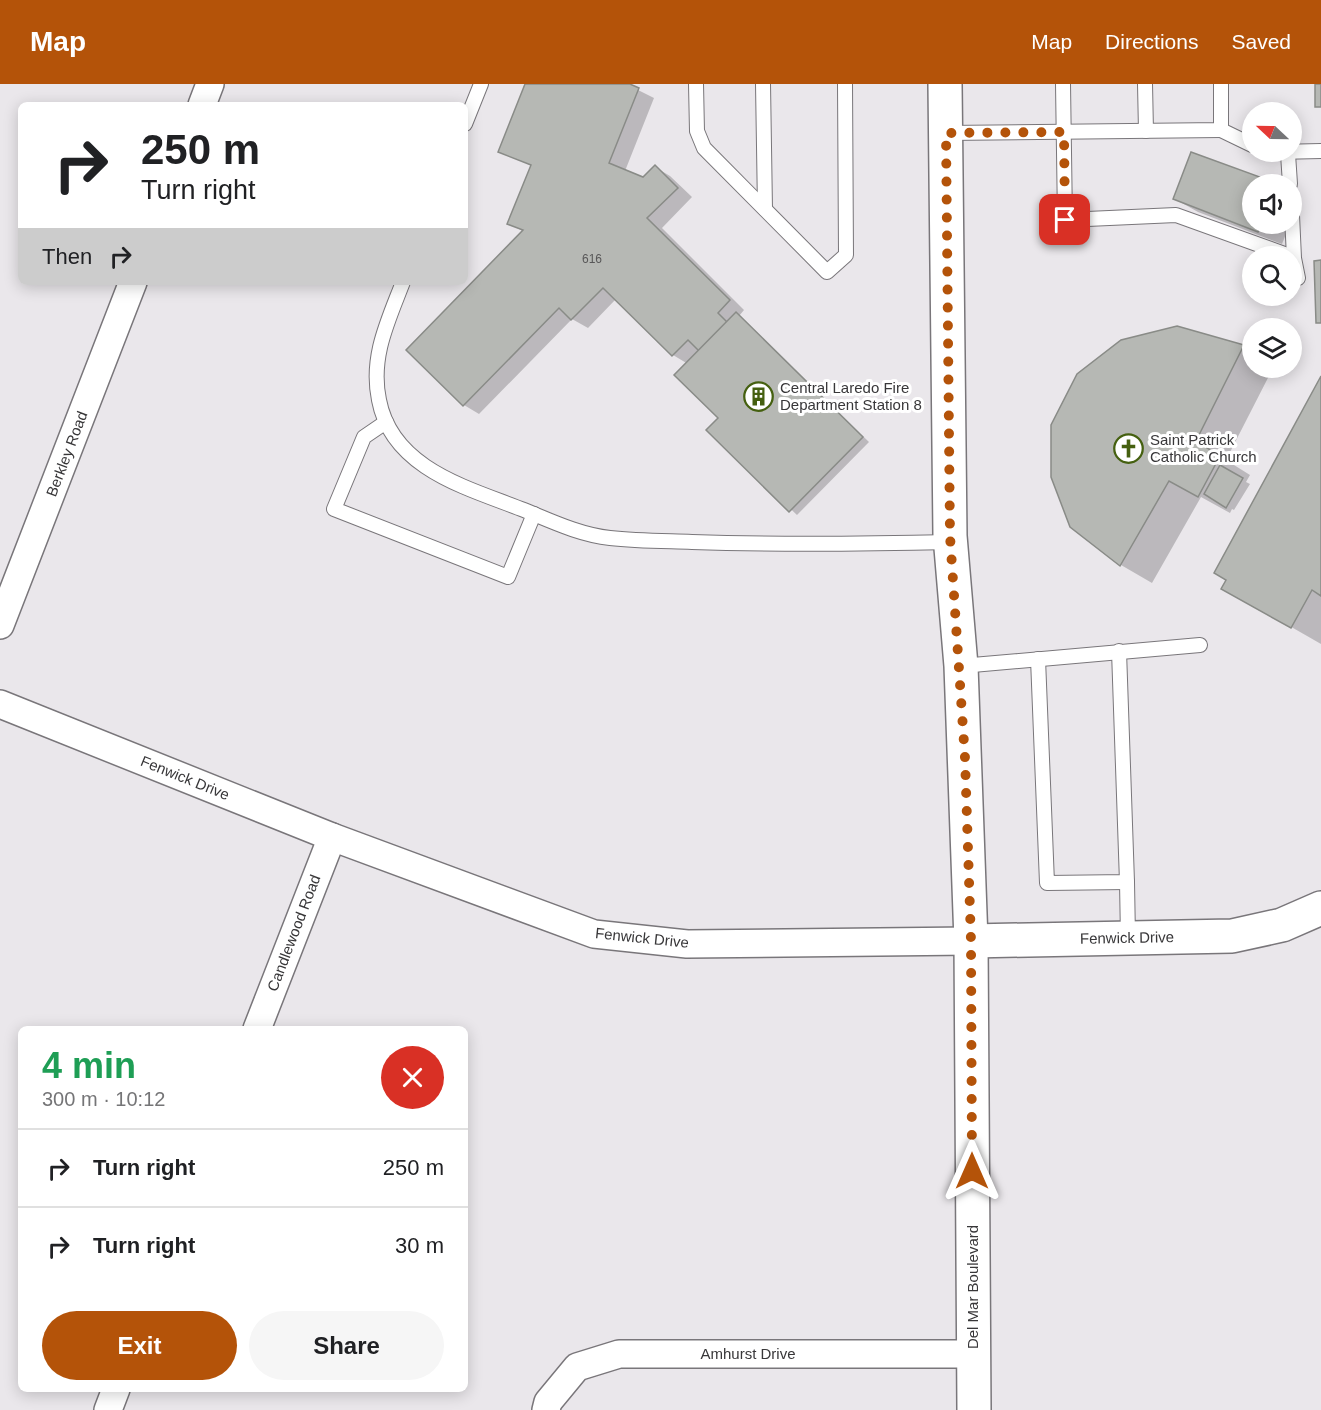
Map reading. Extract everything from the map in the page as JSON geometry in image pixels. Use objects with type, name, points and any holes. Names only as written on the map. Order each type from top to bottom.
[{"type":"main road","name":"Del Mar Boulevard","points":[[945,84],[951,542],[961,666],[971,941],[974,1410]]},
{"type":"main road","name":"Fenwick Drive","points":[[971,941],[1232,936],[1282,925],[1321,908]]},
{"type":"street","points":[[203,102],[210,84]]},
{"type":"street","name":"Berkley Road","points":[[0,625],[133,285]]},
{"type":"street","name":"Fenwick Drive","points":[[0,704],[332,837],[594,934],[687,944],[971,941]]},
{"type":"street","name":"Candlewood Road","points":[[258,1026],[332,837]]},
{"type":"street","name":"Amhurst Drive","points":[[546,1410],[548,1402],[577,1367],[619,1354],[973,1354]]},
{"type":"street","points":[[108,1410],[115,1392]]},
{"type":"lane","points":[[468,116],[481,84]]},
{"type":"lane","points":[[696,84],[699,140],[827,272],[846,255],[844,84]]},
{"type":"lane","points":[[763,84],[765,209]]},
{"type":"lane","points":[[1063,84],[1065,220],[1176,215],[1262,246]]},
{"type":"lane","points":[[1145,84],[1146,131]]},
{"type":"lane","points":[[1221,84],[1221,130]]},
{"type":"lane","points":[[946,133],[1221,130],[1242,140]]},
{"type":"lane","points":[[1302,152],[1321,152]]},
{"type":"lane","points":[[402,285],[379,346],[376,362],[379,402],[386,422],[406,450],[435,474],[577,531],[610,538],[772,545],[951,542]]},
{"type":"lane","points":[[386,422],[364,437],[334,509],[508,577],[534,514]]},
{"type":"lane","points":[[961,666],[1200,645]]},
{"type":"lane","points":[[1119,651],[1128,938]]},
{"type":"lane","points":[[1038,659],[1047,883],[1127,882]]},
{"type":"building","points":[[525,84],[630,84],[639,88],[609,163],[643,177],[655,165],[678,188],[647,218],[730,300],[718,313],[727,322],[699,351],[688,340],[672,356],[603,288],[571,320],[559,308],[463,406],[406,350],[523,230],[507,224],[531,165],[498,152]]},
{"type":"building","points":[[1315,84],[1321,84],[1321,107],[1315,107]]},
{"type":"building","points":[[1191,152],[1251,174],[1242,174],[1242,226],[1173,199]]},
{"type":"building","points":[[1321,260],[1321,323],[1316,323],[1314,261]]},
{"type":"building","name":"Central Laredo Fire Department Station 8","points":[[736,312],[863,437],[789,512],[706,430],[718,418],[674,375]]},
{"type":"building","name":"Saint Patrick Catholic Church","points":[[1177,326],[1242,344],[1242,349],[1196,441],[1220,456],[1198,497],[1169,481],[1120,566],[1070,527],[1051,477],[1051,425],[1077,374],[1121,340]]},
{"type":"building","points":[[1321,376],[1321,596],[1312,590],[1291,628],[1221,589],[1226,580],[1214,573]]},
{"type":"building","points":[[1220,465],[1243,478],[1226,508],[1204,494]]},
{"type":"place","name":"Central Laredo Fire Department Station 8","points":[[759,397]]},
{"type":"place","name":"Saint Patrick Catholic Church","points":[[1129,449]]},
{"type":"route","points":[[972,1171],[971,941],[965,758],[961,666],[950,536],[946,133],[1064,132],[1065,220]]}]
